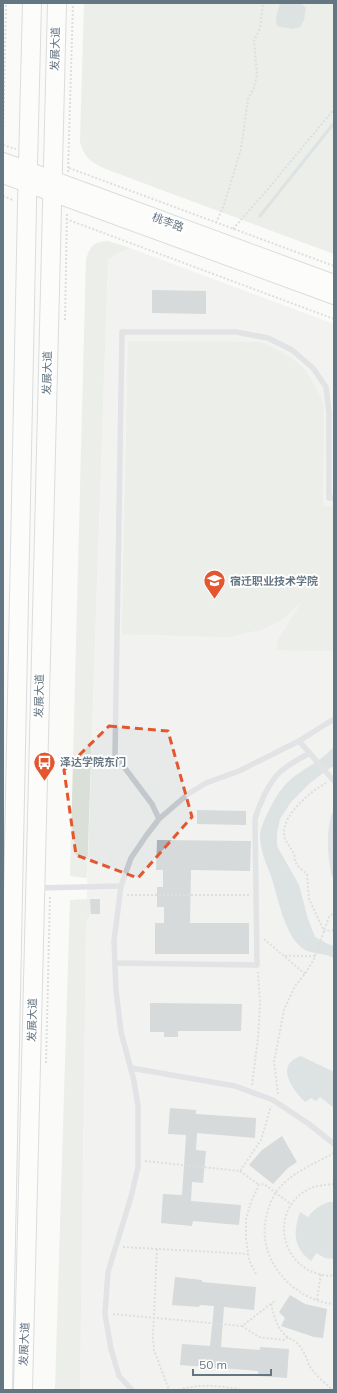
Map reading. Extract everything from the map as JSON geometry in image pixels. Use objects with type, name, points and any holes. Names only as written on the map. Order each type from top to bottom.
[{"type":"main road","name":"发展大道","points":[[3,1387],[5,1149],[32,3]]},
{"type":"main road","name":"发展大道","points":[[23,1390],[57,3]]},
{"type":"main road","name":"桃李路","points":[[3,161],[27,177],[334,296]]},
{"type":"main road","name":"桃李路","points":[[3,175],[27,177]]},
{"type":"main road","name":"桃李路","points":[[52,186],[223,242],[334,283]]},
{"type":"lane","points":[[159,819],[152,804],[115,755],[122,332],[236,332],[268,338],[292,350],[313,368],[326,387],[329,414],[329,498],[334,498]]},
{"type":"lane","points":[[132,1390],[119,1376],[111,1349],[106,1314],[108,1272],[131,1196],[138,1167],[138,1106],[134,1081],[121,1032],[116,991],[114,941],[121,886],[131,858],[159,819],[188,794],[206,783],[238,771],[299,741],[334,719]]},
{"type":"lane","points":[[299,741],[333,781]]},
{"type":"lane","points":[[115,963],[257,965],[255,820],[266,792],[279,773],[310,753]]},
{"type":"lane","points":[[334,815],[331,828],[331,861],[334,874]]},
{"type":"lane","points":[[35,888],[121,886]]},
{"type":"lane","points":[[130,1068],[235,1086],[273,1100],[309,1124],[334,1144]]},
{"type":"path","points":[[3,139],[6,3]]},
{"type":"path","points":[[73,3],[68,168],[334,266]]},
{"type":"path","points":[[216,223],[224,205],[241,149],[248,98],[254,88],[257,74],[254,41],[260,28],[263,3]]},
{"type":"path","points":[[223,242],[268,190],[334,109]]},
{"type":"path","points":[[3,196],[27,205]]},
{"type":"path","points":[[51,214],[334,319]]},
{"type":"path","points":[[324,931],[309,899],[307,874],[296,864],[294,855],[286,841],[284,834],[286,824],[295,809],[308,795],[333,781]]},
{"type":"path","points":[[120,895],[256,895]]},
{"type":"path","points":[[279,1103],[274,1062],[284,1010],[295,986],[305,974],[315,956],[329,917],[334,913]]},
{"type":"path","points":[[324,931],[334,930]]},
{"type":"path","points":[[257,933],[305,974]]},
{"type":"path","points":[[284,956],[315,956]]},
{"type":"path","points":[[251,1092],[258,1038],[260,1004],[257,965]]},
{"type":"path","points":[[240,1171],[261,1140],[273,1100]]},
{"type":"path","points":[[334,1153],[300,1171],[275,1193],[268,1209],[265,1225],[266,1246],[271,1261],[282,1276],[298,1292],[326,1303],[334,1304]]},
{"type":"path","points":[[138,1161],[240,1171],[259,1186]]},
{"type":"path","points":[[256,1274],[249,1260],[246,1239],[246,1219],[251,1202],[259,1186],[264,1184],[292,1205]]},
{"type":"path","points":[[334,1184],[321,1185],[307,1190],[295,1200],[287,1213],[284,1228],[286,1243],[292,1256],[303,1267],[316,1274],[334,1275]]},
{"type":"path","points":[[116,1247],[248,1254]]},
{"type":"path","points":[[157,1249],[153,1338],[154,1350],[168,1390]]},
{"type":"path","points":[[318,1300],[321,1274]]},
{"type":"path","points":[[242,1326],[276,1300]]},
{"type":"path","points":[[271,1304],[278,1326],[285,1336],[294,1340],[300,1346],[310,1365],[332,1390]]},
{"type":"path","points":[[106,1314],[242,1326],[259,1338],[284,1340],[288,1337]]},
{"type":"path","points":[[179,1390],[193,1386],[217,1386],[243,1390]]},
{"type":"highlighted area","points":[[109,726],[168,731],[192,817],[138,878],[76,855],[64,770]]},
{"type":"shaded area","points":[[84,3],[334,3],[334,254],[111,171],[91,161],[82,148],[80,142]]},
{"type":"shaded area","points":[[280,3],[301,3],[306,8],[304,20],[300,27],[292,29],[277,26],[276,18]]},
{"type":"shaded area","points":[[108,241],[130,248],[120,252],[108,260],[87,878],[70,876],[86,259],[93,246],[99,242]]},
{"type":"shaded area","name":"宿迁职业技术学院","points":[[130,248],[334,324],[334,1390],[80,1390],[86,920],[108,260],[120,252]]},
{"type":"shaded area","points":[[128,341],[261,342],[282,352],[302,366],[314,384],[324,404],[323,506],[334,507],[334,651],[277,650],[278,640],[303,600],[285,618],[264,629],[229,637],[122,634]]},
{"type":"shaded area","points":[[334,747],[334,766],[310,783],[291,802],[280,819],[277,834],[277,846],[299,885],[308,919],[315,937],[334,946],[334,958],[302,948],[291,934],[282,915],[261,846],[260,835],[269,809],[284,786],[292,778],[323,757]]},
{"type":"shaded area","points":[[90,899],[91,914],[86,920],[80,1390],[55,1390],[70,900]]},
{"type":"shaded area","points":[[301,1056],[334,1072],[334,1108],[320,1097],[316,1101],[311,1098],[305,1102],[295,1091],[288,1078],[288,1065],[293,1060]]},
{"type":"shaded area","points":[[329,1202],[334,1202],[334,1259],[325,1258],[316,1253],[311,1261],[301,1251],[296,1239],[296,1226],[300,1212],[308,1217],[317,1208]]},
{"type":"building","points":[[152,290],[206,291],[206,314],[152,313]]},
{"type":"building","points":[[197,810],[246,811],[246,825],[197,824]]},
{"type":"building","points":[[157,840],[251,841],[250,871],[191,870],[190,923],[249,923],[249,954],[155,954],[155,923],[164,923],[164,907],[157,907],[157,887],[163,887],[163,870],[156,870]]},
{"type":"building","points":[[90,899],[100,899],[100,914],[91,914]]},
{"type":"building","points":[[150,1003],[242,1004],[241,1031],[178,1031],[178,1037],[164,1037],[164,1032],[150,1032]]},
{"type":"building","points":[[170,1108],[196,1110],[196,1114],[256,1118],[255,1138],[197,1133],[196,1150],[206,1151],[203,1183],[192,1182],[191,1201],[241,1205],[239,1225],[193,1221],[192,1226],[161,1223],[163,1194],[182,1195],[186,1135],[168,1134]]},
{"type":"building","points":[[282,1136],[297,1162],[288,1168],[273,1184],[249,1165],[262,1150]]},
{"type":"building","points":[[175,1277],[202,1280],[202,1282],[256,1287],[254,1310],[224,1307],[221,1347],[260,1350],[260,1347],[289,1349],[287,1378],[258,1376],[258,1371],[180,1365],[182,1344],[210,1346],[214,1306],[200,1305],[199,1307],[172,1305]]},
{"type":"building","points":[[290,1295],[305,1304],[327,1309],[323,1338],[314,1337],[281,1326],[285,1318],[279,1312]]},
{"type":"waterway","points":[[260,216],[334,123]]},
{"type":"place","name":"宿迁职业技术学院","points":[[215,600]]},
{"type":"place","name":"泽达学院东门","points":[[45,782]]}]
